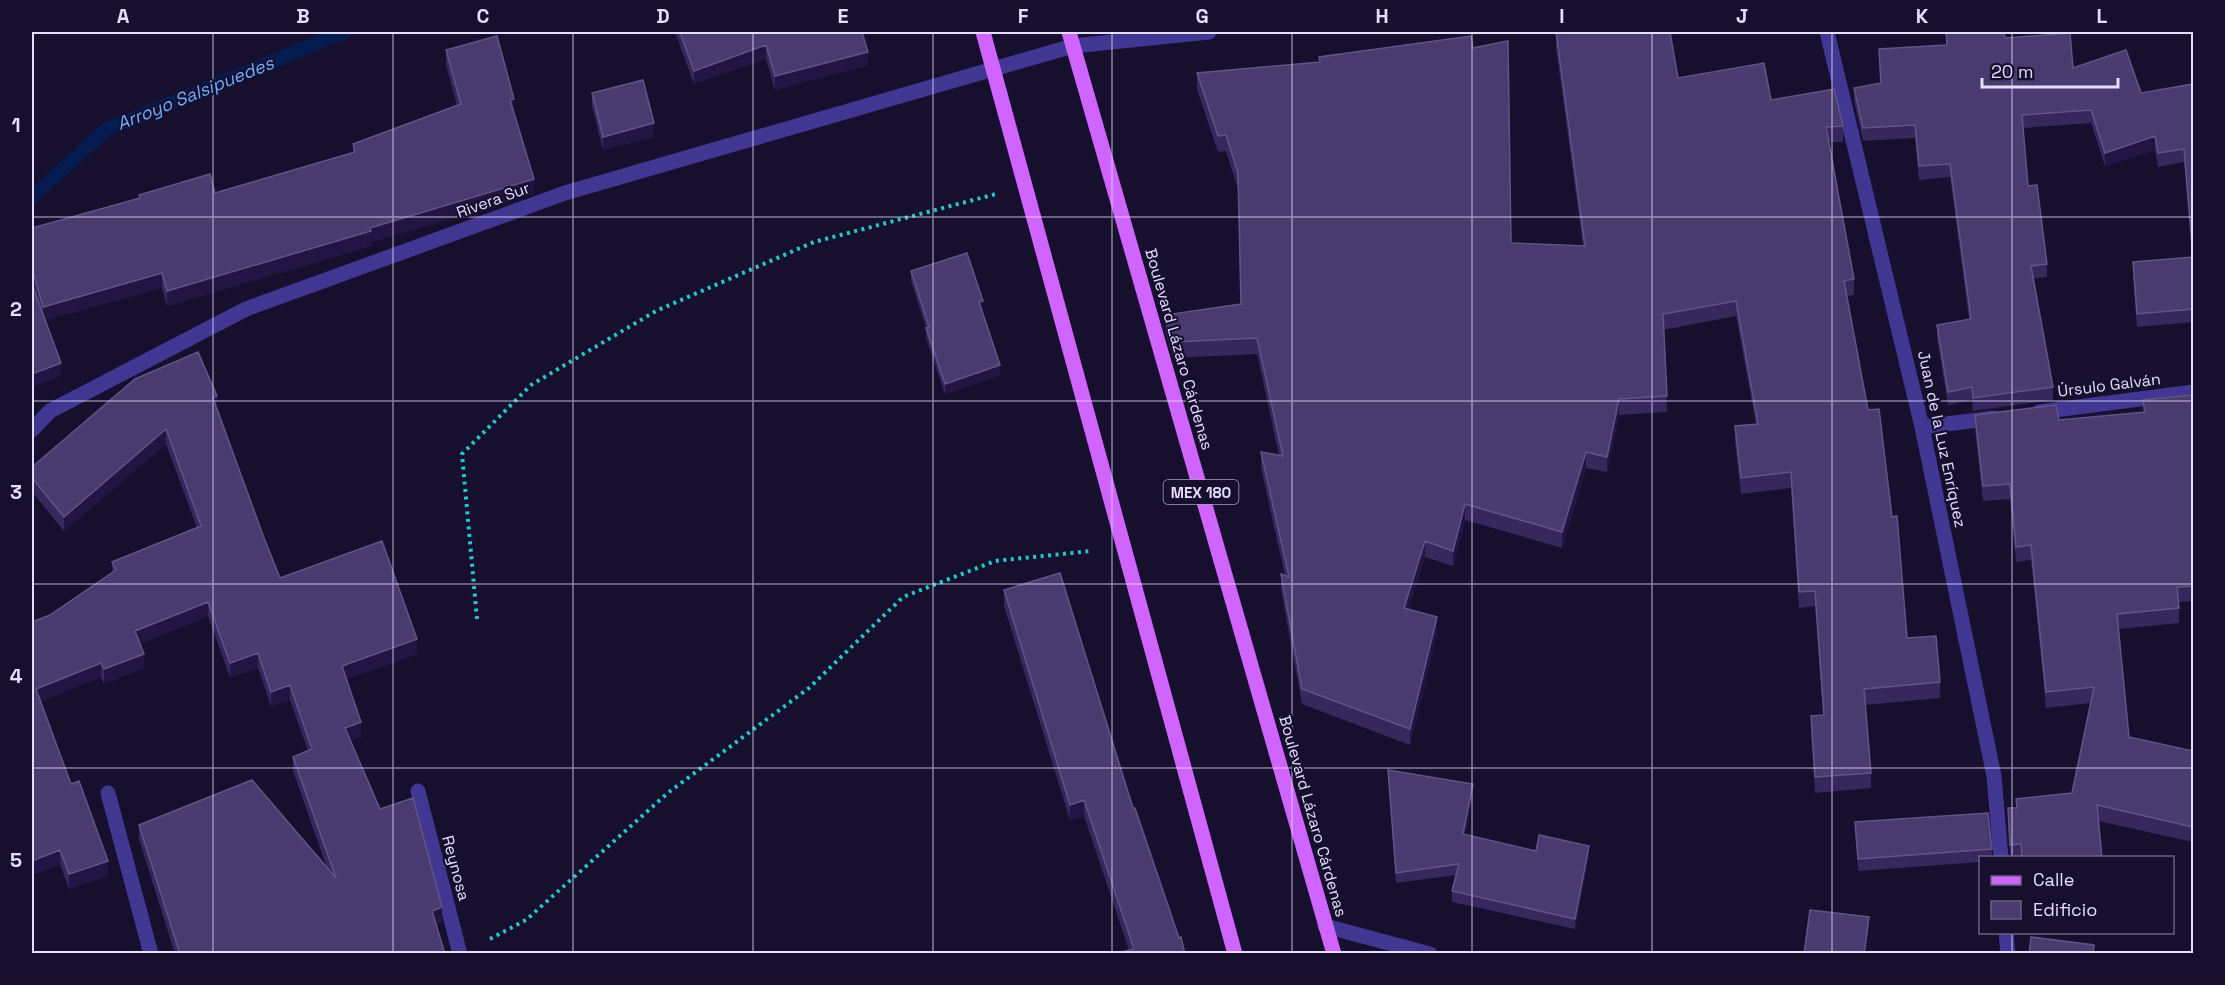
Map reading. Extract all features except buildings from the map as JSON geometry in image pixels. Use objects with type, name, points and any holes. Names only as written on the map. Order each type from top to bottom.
[{"type":"main road","points":[[983,32],[1235,954]]},
{"type":"main road","name":"Boulevard Lázaro Cárdenas","points":[[1071,39],[1334,954]]},
{"type":"street","name":"Rivera Sur","points":[[32,430],[50,411],[246,309],[565,193],[994,69],[1071,39],[1209,32]]},
{"type":"street","name":"Juan de la Luz Enríquez","points":[[1827,32],[1922,427],[1994,776],[2001,856]]},
{"type":"street","name":"Úrsulo Galván","points":[[2028,413],[2193,392]]},
{"type":"street","points":[[1922,427],[2005,416]]},
{"type":"street","name":"Reynosa","points":[[418,791],[460,954]]},
{"type":"street","points":[[108,793],[151,954]]},
{"type":"street","points":[[1325,926],[1430,954]]},
{"type":"street","points":[[2006,934],[2008,954]]},
{"type":"path","points":[[477,619],[462,454],[531,385],[656,311],[814,242],[1026,186]]},
{"type":"path","points":[[480,944],[526,920],[669,792],[809,688],[903,597],[995,561],[1125,547]]},
{"type":"waterway","name":"Arroyo Salsipuedes","points":[[32,197],[107,129],[344,32]]}]
